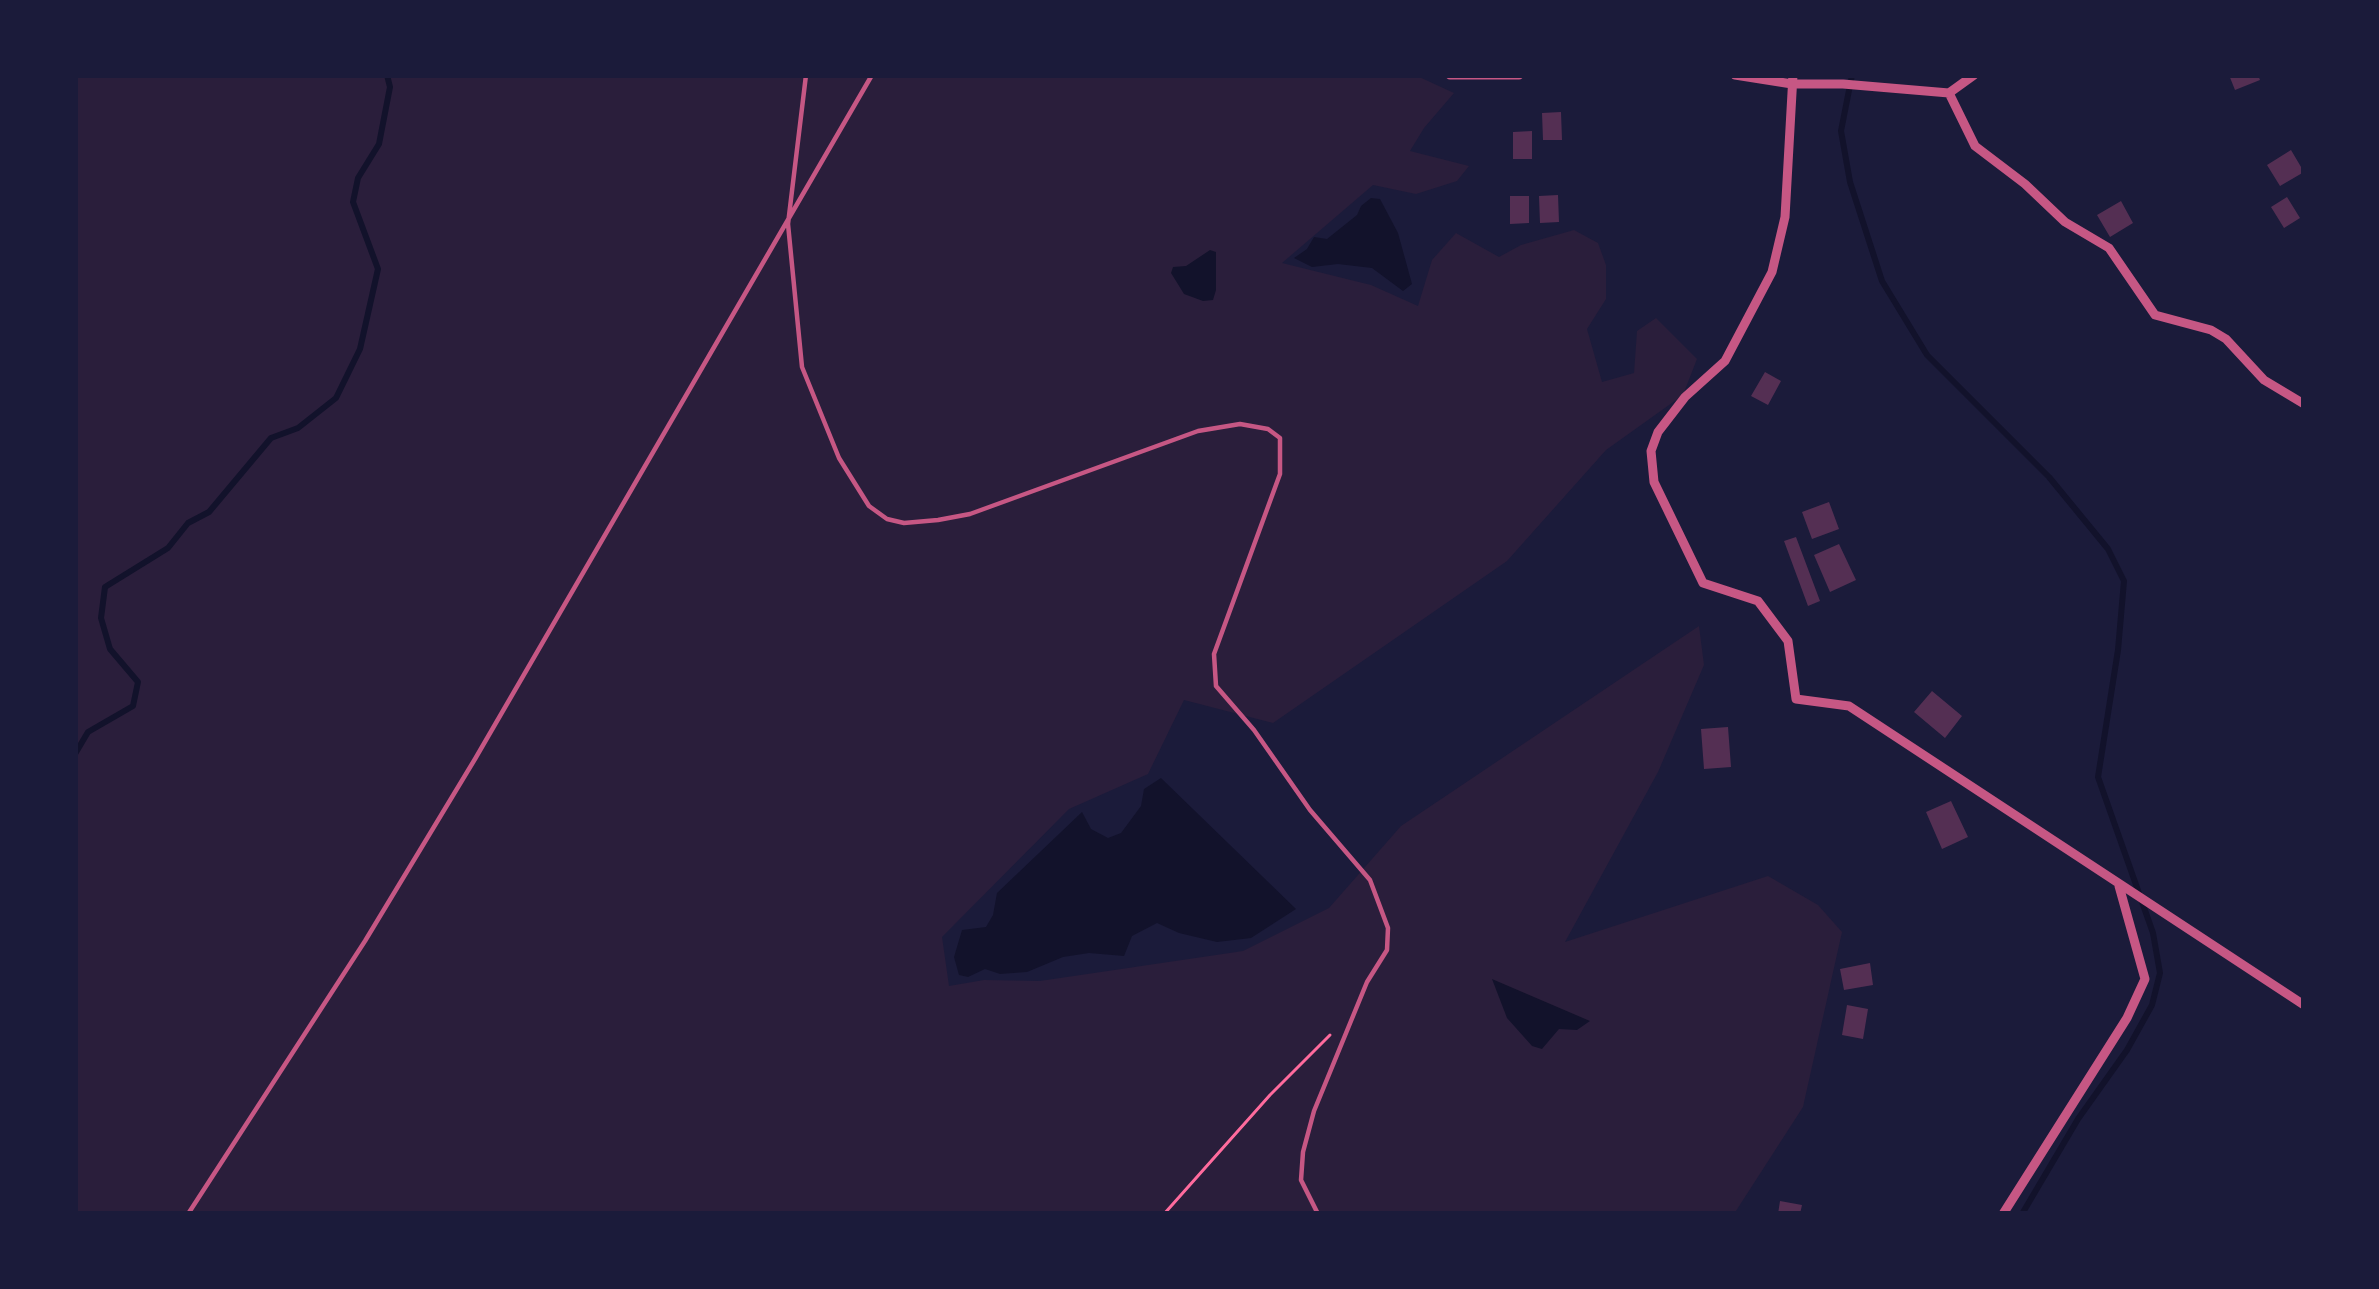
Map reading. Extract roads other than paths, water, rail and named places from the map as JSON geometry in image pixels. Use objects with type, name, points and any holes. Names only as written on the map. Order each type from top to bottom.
[{"type":"street","points":[[1450,75],[1519,75]]},
{"type":"street","points":[[1735,75],[1949,93],[1974,75]]},
{"type":"street","points":[[1793,80],[1785,217],[1772,272],[1725,361],[1685,397],[1658,432],[1651,451],[1654,482],[1703,583],[1758,601],[1788,641],[1796,699],[1849,706],[2304,1005]]},
{"type":"street","points":[[1949,93],[1975,146],[2065,222],[2109,248],[2155,316],[2211,330],[2226,339],[2264,380],[2304,404]]},
{"type":"street","points":[[2003,1214],[2128,1018],[2145,980],[2119,886]]},
{"type":"lane","points":[[806,75],[788,224],[802,367],[839,458],[869,506],[887,519],[904,523],[970,514],[1198,431],[1240,424],[1268,429],[1280,438],[1280,474],[1214,654],[1216,686],[1370,880],[1388,928],[1387,950],[1367,982],[1303,1152],[1301,1180],[1318,1214]]},
{"type":"lane","points":[[188,1214],[365,941],[872,75]]},
{"type":"waterway","points":[[75,754],[88,732],[133,706],[138,682],[110,649],[101,618],[105,587],[168,548],[188,523],[209,512],[271,438],[298,428],[336,398],[360,349],[378,269],[353,202],[358,178],[379,144],[390,87],[387,75]]},
{"type":"waterway","points":[[1852,75],[1841,131],[1850,182],[1882,281],[1927,355],[2049,477],[2108,549],[2124,581],[2098,777],[2153,933],[2160,973],[2152,1005],[2127,1050],[2078,1119],[2022,1214]]}]
